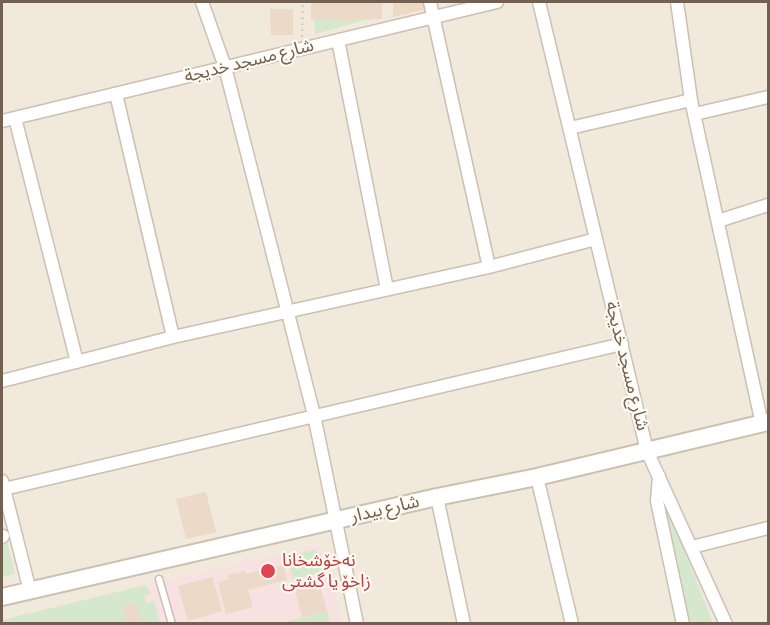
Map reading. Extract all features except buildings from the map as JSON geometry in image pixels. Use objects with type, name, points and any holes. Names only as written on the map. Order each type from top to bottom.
[{"type":"main road","name":"شارع بيدار","points":[[2,597],[437,497],[537,477],[765,423]]},
{"type":"street","points":[[202,2],[225,67],[314,416],[333,521],[357,624]]},
{"type":"street","points":[[430,2],[489,267]]},
{"type":"street","name":"شارع مسجد خديجة","points":[[2,121],[497,2]]},
{"type":"street","name":"شارع مسجد خديجة","points":[[539,2],[647,451],[726,624]]},
{"type":"street","points":[[676,2],[692,100],[765,423]]},
{"type":"street","points":[[338,40],[387,289]]},
{"type":"street","points":[[116,94],[173,337]]},
{"type":"street","points":[[695,114],[768,98]]},
{"type":"street","points":[[570,128],[692,100]]},
{"type":"street","points":[[15,118],[77,362]]},
{"type":"street","points":[[718,221],[768,206]]},
{"type":"street","points":[[2,381],[173,337],[489,267],[596,239]]},
{"type":"street","points":[[30,591],[3,485],[622,344]]},
{"type":"street","points":[[659,475],[657,501],[683,624]]},
{"type":"street","points":[[537,477],[572,624]]},
{"type":"street","points":[[437,497],[465,624]]},
{"type":"street","points":[[692,547],[768,528]]},
{"type":"lane","points":[[159,579],[172,624]]},
{"type":"path","points":[[302,49],[303,2]]},
{"type":"shaded area","points":[[2,2],[768,2],[768,623],[2,623]]},
{"type":"shaded area","name":"نەخۆشخانا زاخۆ یا گشتی","points":[[311,546],[320,547],[326,556],[342,623],[2,624],[2,620]]},
{"type":"green space","points":[[369,19],[315,34],[314,20],[340,20],[344,23],[350,20]]},
{"type":"green space","points":[[666,504],[713,623],[689,623],[665,513]]},
{"type":"green space","points":[[2,520],[15,574],[2,577]]},
{"type":"green space","points":[[314,550],[319,554],[323,572],[293,579],[286,556]]},
{"type":"green space","points":[[146,585],[151,594],[144,596],[147,603],[154,601],[160,623],[2,624],[2,620]]},
{"type":"green space","points":[[327,611],[330,623],[281,623]]},
{"type":"place","name":"نەخۆشخانا زاخۆ یا گشتی","points":[[268,571]]}]
